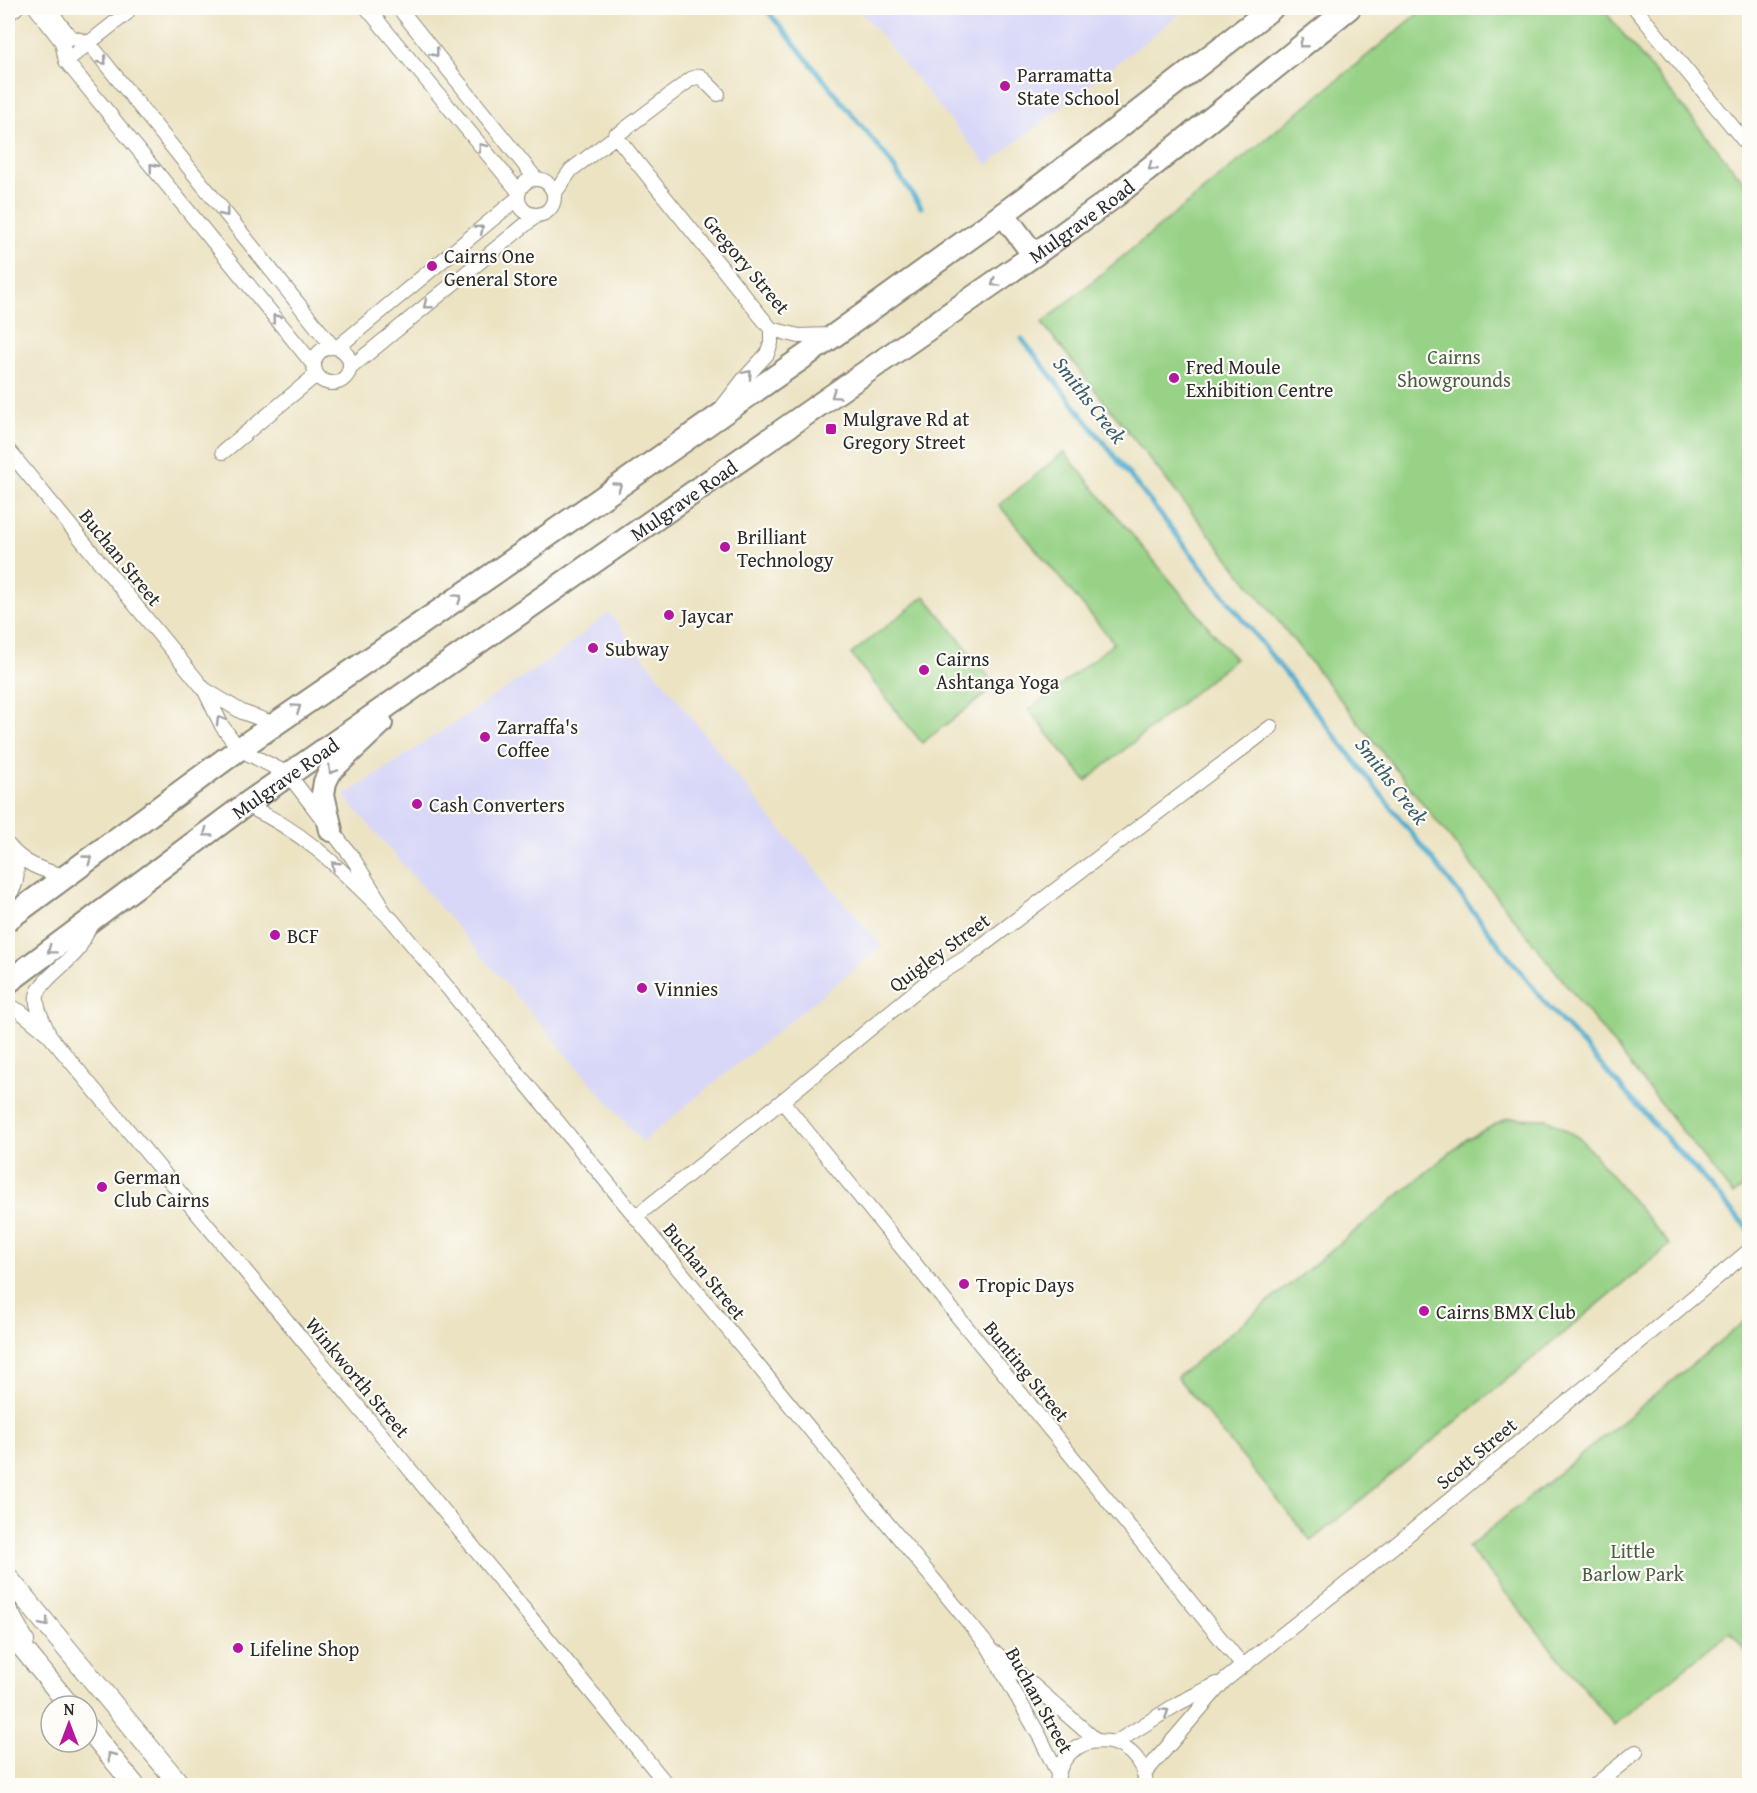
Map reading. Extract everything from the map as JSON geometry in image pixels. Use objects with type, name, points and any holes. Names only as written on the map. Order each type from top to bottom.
[{"type":"main road","points":[[8,919],[239,749],[493,574],[1003,214],[1272,8]]},
{"type":"main road","name":"Mulgrave Road","points":[[8,982],[288,774],[1034,255],[1115,196],[1349,8]]},
{"type":"main road","points":[[1003,214],[1034,255]]},
{"type":"main road","points":[[331,830],[323,794],[330,770],[434,672]]},
{"type":"main road","points":[[8,1578],[181,1785]]},
{"type":"main road","points":[[8,1612],[36,1665]]},
{"type":"main road","points":[[8,1630],[60,1694]]},
{"type":"main road","points":[[99,1742],[135,1785]]},
{"type":"street","points":[[8,14],[16,8]]},
{"type":"street","points":[[36,8],[62,42],[66,61],[314,369],[325,382],[338,382],[348,374],[350,368],[348,356],[335,347],[88,43],[70,37],[48,8]]},
{"type":"street","points":[[367,8],[518,195],[522,208],[532,215],[537,215]]},
{"type":"street","points":[[350,368],[537,215],[548,211],[555,200],[548,183],[539,179],[399,8]]},
{"type":"street","points":[[1635,8],[1749,148]]},
{"type":"street","points":[[66,61],[127,13]]},
{"type":"street","points":[[554,194],[571,170],[695,77],[704,78],[718,94]]},
{"type":"street","name":"Gregory Street","points":[[615,135],[771,328],[799,336],[835,334]]},
{"type":"street","points":[[223,452],[314,369],[317,353],[321,349],[335,347],[518,195],[525,183],[571,170]]},
{"type":"street","points":[[715,417],[744,379],[767,354],[771,343],[771,328]]},
{"type":"street","name":"Buchan Street","points":[[8,450],[204,689],[222,726],[239,749],[288,774],[351,856],[392,920],[988,1646],[1097,1741]]},
{"type":"street","name":"Buchan Street","points":[[204,689],[242,712],[275,724]]},
{"type":"street","name":"Quigley Street","points":[[635,1217],[782,1101],[928,981],[967,957],[1271,727]]},
{"type":"street","name":"Buchan Street","points":[[245,805],[267,814],[313,845],[392,920]]},
{"type":"street","points":[[11,849],[35,867],[66,876]]},
{"type":"street","points":[[8,896],[15,887],[17,878],[11,849]]},
{"type":"street","points":[[48,1034],[37,1005],[37,996],[43,984],[64,966],[78,949],[95,916]]},
{"type":"street","name":"Winkworth Street","points":[[8,1005],[21,1012],[48,1034],[668,1785]]},
{"type":"street","name":"Bunting Street","points":[[782,1101],[1242,1665]]},
{"type":"street","name":"Scott Street","points":[[1145,1780],[1224,1681],[1242,1665],[1399,1542],[1746,1253]]},
{"type":"street","name":"Buchan Street","points":[[988,1646],[1040,1737],[1057,1782]]},
{"type":"street","name":"Scott Street","points":[[1115,1743],[1179,1703],[1224,1681]]},
{"type":"street","points":[[1057,1782],[1064,1761],[1076,1748],[1097,1741],[1115,1743],[1134,1755],[1141,1764],[1145,1780]]},
{"type":"street","points":[[1594,1785],[1636,1752]]},
{"type":"shaded area","name":"Parramatta State School","points":[[858,8],[1188,8],[987,165]]},
{"type":"shaded area","points":[[609,613],[770,817],[882,946],[642,1142],[344,796],[556,655]]},
{"type":"green space","name":"Cairns Showgrounds","points":[[1425,8],[1602,8],[1749,188],[1750,1182],[1733,1195],[1042,323]]},
{"type":"green space","points":[[1064,452],[1235,659],[1086,781],[1029,710],[1114,643],[999,505]]},
{"type":"green space","name":"Cairns Ashtanga Yoga","points":[[925,596],[996,686],[922,743],[851,654]]},
{"type":"green space","name":"Cairns BMX Club","points":[[1508,1118],[1547,1119],[1581,1139],[1670,1245],[1311,1541],[1177,1377],[1467,1139]]},
{"type":"green space","name":"Little Barlow Park","points":[[1749,1318],[1749,1656],[1730,1632],[1614,1725],[1468,1547]]},
{"type":"waterway","name":"Smiths Creek","points":[[765,8],[886,156],[921,207]]},
{"type":"waterway","name":"Smiths Creek","points":[[1022,339],[1547,1005],[1750,1231]]},
{"type":"place","name":"Parramatta State School","points":[[1005,86]]},
{"type":"place","name":"Cairns One General Store","points":[[432,266]]},
{"type":"place","name":"Fred Moule Exhibition Centre","points":[[1174,378]]},
{"type":"place","name":"Mulgrave Rd at Gregory Street","points":[[831,429]]},
{"type":"place","name":"Brilliant Technology","points":[[725,547]]},
{"type":"place","name":"Jaycar","points":[[669,615]]},
{"type":"place","name":"Subway","points":[[593,648]]},
{"type":"place","name":"Cairns Ashtanga Yoga","points":[[924,670]]},
{"type":"place","name":"Zarraffa's Coffee","points":[[485,737]]},
{"type":"place","name":"Cash Converters","points":[[417,804]]},
{"type":"place","name":"BCF","points":[[275,935]]},
{"type":"place","name":"Vinnies","points":[[642,988]]},
{"type":"place","name":"German Club Cairns","points":[[102,1187]]},
{"type":"place","name":"Tropic Days","points":[[964,1284]]},
{"type":"place","name":"Cairns BMX Club","points":[[1424,1311]]},
{"type":"place","name":"Lifeline Shop","points":[[238,1648]]}]
